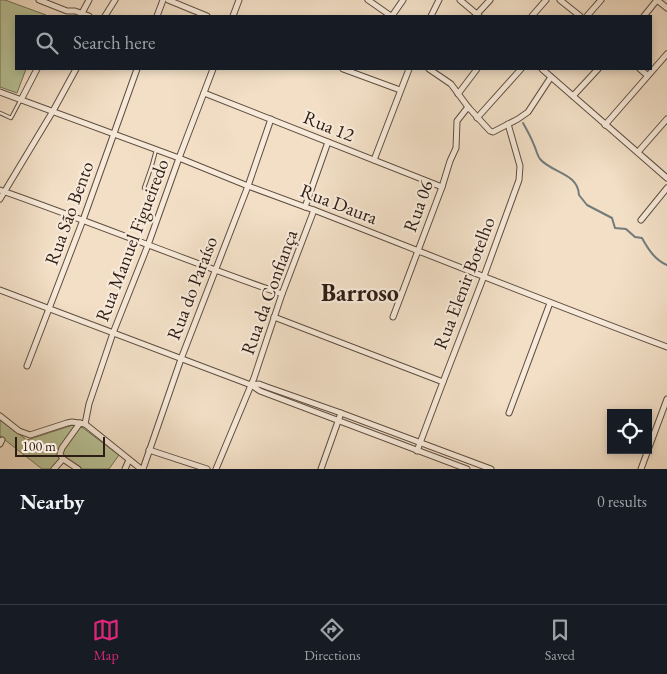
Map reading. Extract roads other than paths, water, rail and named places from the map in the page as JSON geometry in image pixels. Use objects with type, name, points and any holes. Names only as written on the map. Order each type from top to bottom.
[{"type":"street","points":[[39,0],[66,14],[72,10],[87,15]]},
{"type":"street","points":[[82,13],[89,0]]},
{"type":"street","points":[[106,15],[115,0]]},
{"type":"street","points":[[157,15],[163,0]]},
{"type":"street","points":[[168,0],[206,15]]},
{"type":"street","points":[[233,15],[239,0]]},
{"type":"street","points":[[368,0],[390,15]]},
{"type":"street","points":[[392,15],[403,0]]},
{"type":"street","points":[[432,15],[439,0]]},
{"type":"street","points":[[460,0],[478,15],[490,0]]},
{"type":"street","points":[[533,15],[546,0]]},
{"type":"street","points":[[560,0],[579,15]]},
{"type":"street","points":[[588,15],[601,0]]},
{"type":"street","points":[[645,15],[657,0],[667,8]]},
{"type":"street","points":[[605,125],[667,54]]},
{"type":"street","points":[[21,100],[36,70]]},
{"type":"street","points":[[0,199],[2,191],[53,112],[75,70]]},
{"type":"street","name":"Rua São Bento","points":[[27,366],[83,220],[137,70]]},
{"type":"street","name":"Rua Manuel Figueiredo","points":[[82,424],[113,333],[148,245],[213,70]]},
{"type":"street","points":[[346,70],[400,90]]},
{"type":"street","points":[[374,160],[409,70]]},
{"type":"street","points":[[458,94],[476,70]]},
{"type":"street","points":[[477,118],[520,70]]},
{"type":"street","points":[[543,70],[667,178]]},
{"type":"street","points":[[573,96],[597,70]]},
{"type":"street","points":[[641,70],[647,76]]},
{"type":"street","points":[[436,71],[451,84],[477,118],[493,132],[518,120],[528,112],[550,76]]},
{"type":"street","name":"Rua Daura","points":[[0,92],[179,158],[667,347]]},
{"type":"street","name":"Rua 12","points":[[204,92],[442,187]]},
{"type":"street","name":"Rua 06","points":[[393,317],[456,148],[457,121],[468,107]]},
{"type":"street","points":[[638,152],[667,118]]},
{"type":"street","name":"Rua do Paraíso","points":[[142,469],[181,358],[248,186],[271,119]]},
{"type":"street","name":"Rua Elenir Botelho","points":[[417,451],[520,180],[520,166],[508,124]]},
{"type":"street","points":[[305,207],[328,142]]},
{"type":"street","points":[[641,220],[667,188]]},
{"type":"street","points":[[2,191],[215,271],[282,294]]},
{"type":"street","name":"Rua da Confiança","points":[[216,469],[246,401],[282,294],[314,210]]},
{"type":"street","points":[[0,290],[467,469]]},
{"type":"street","points":[[509,413],[550,303]]},
{"type":"street","points":[[274,317],[443,382]]},
{"type":"street","points":[[251,385],[268,386],[491,469]]},
{"type":"street","points":[[652,439],[667,400]]},
{"type":"street","points":[[321,469],[341,412]]},
{"type":"street","points":[[0,416],[18,431],[30,435],[67,423],[82,424],[142,469]]},
{"type":"street","points":[[78,469],[63,459],[60,454],[62,448],[82,424]]},
{"type":"street","points":[[149,450],[207,469]]},
{"type":"street","points":[[641,469],[647,454]]},
{"type":"street","points":[[54,469],[63,459]]},
{"type":"street","points":[[125,469],[129,460]]},
{"type":"lane","points":[[0,113],[11,118],[21,100]]},
{"type":"lane","points":[[144,188],[156,150]]},
{"type":"waterway","points":[[523,123],[538,156],[545,164],[574,182],[578,188],[579,195],[587,205],[612,218],[615,228],[626,229],[635,237],[642,238],[655,257],[667,265]]},
{"type":"district","name":"Barroso","points":[[360,292]]}]
